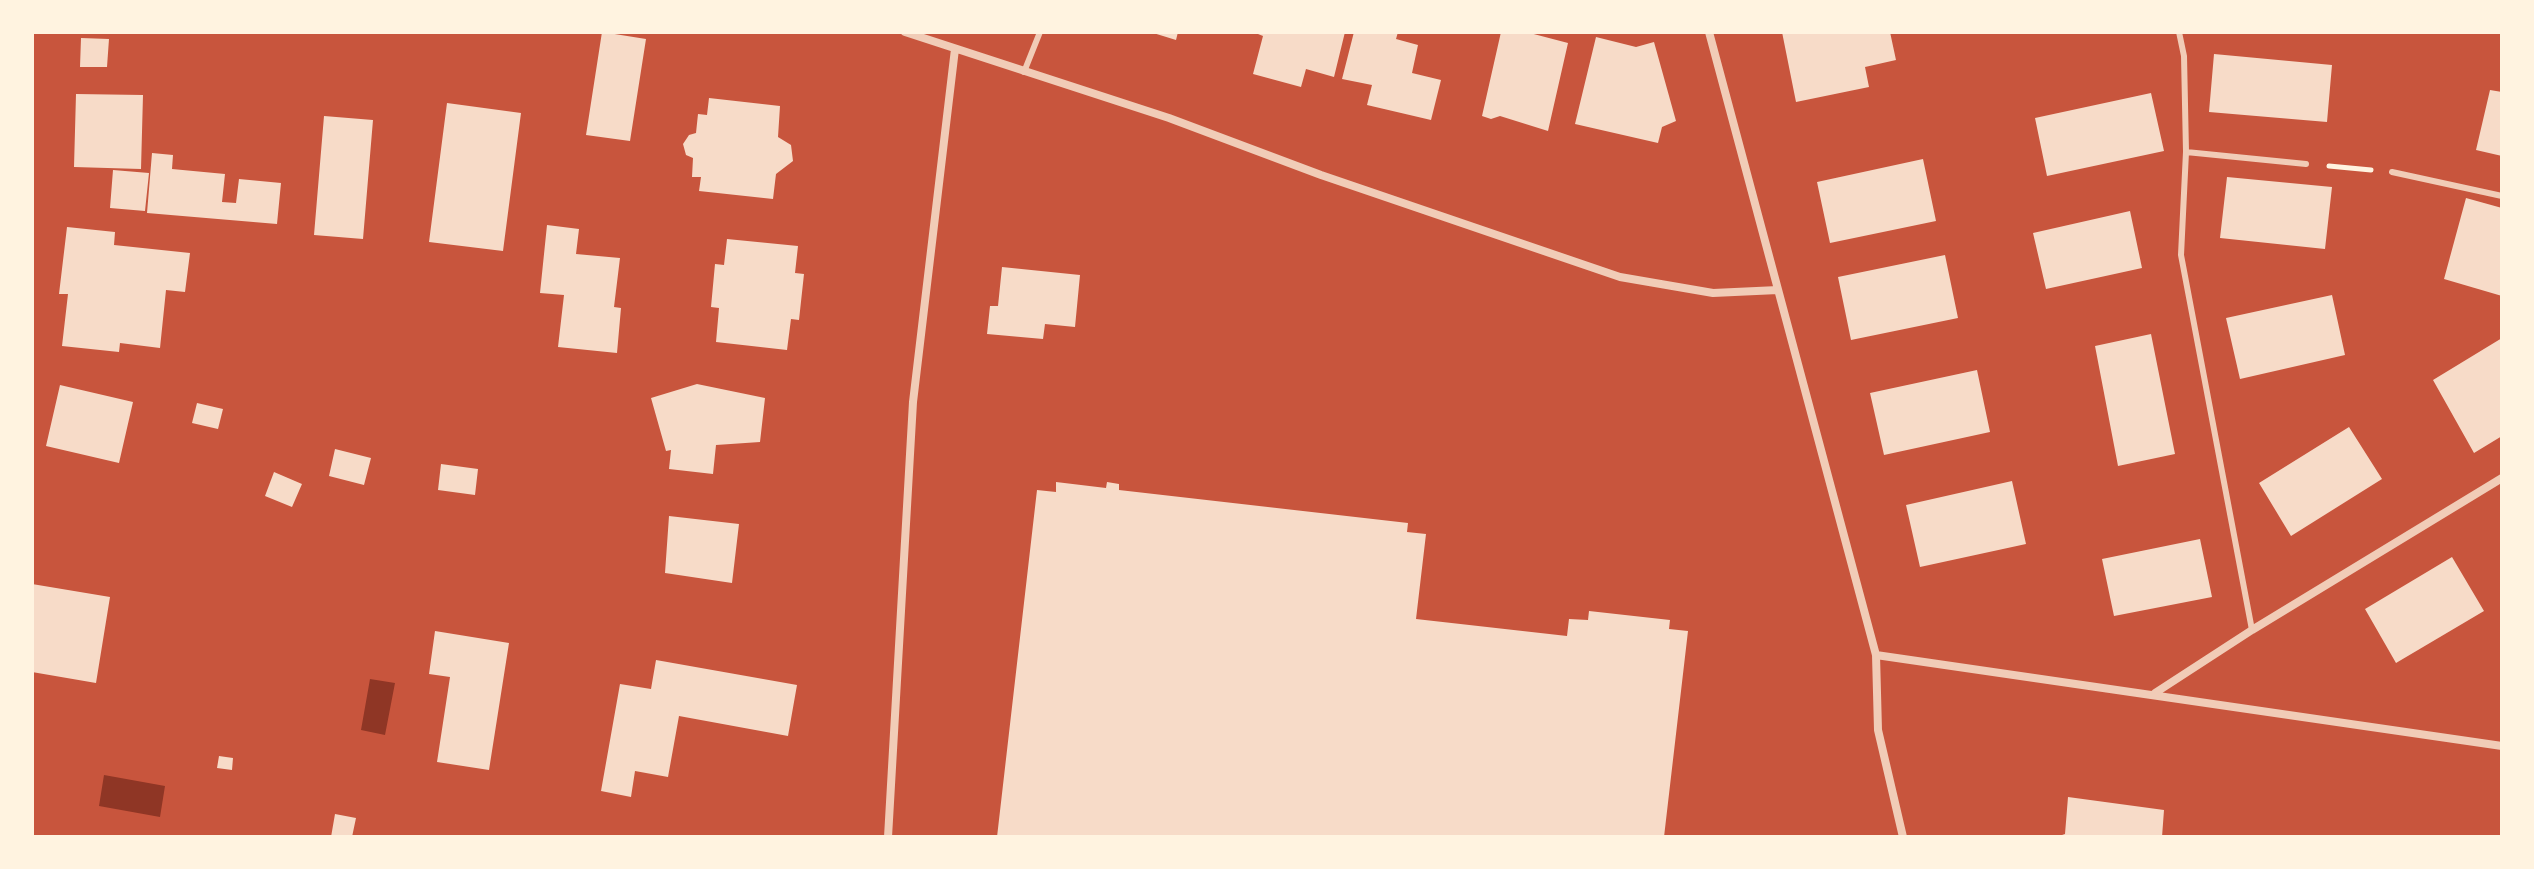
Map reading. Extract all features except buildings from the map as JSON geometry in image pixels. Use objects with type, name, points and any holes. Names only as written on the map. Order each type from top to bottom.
[{"type":"street","points":[[905,32],[1169,118],[1321,175],[1620,277],[1713,293],[1778,290]]},
{"type":"street","points":[[1709,32],[1876,655],[1878,730],[1903,837]]},
{"type":"street","points":[[888,837],[913,402],[955,49]]},
{"type":"street","points":[[2155,694],[2252,630],[2502,478]]},
{"type":"street","points":[[1876,655],[2502,746]]},
{"type":"lane","points":[[1024,72],[1040,32]]},
{"type":"lane","points":[[2179,32],[2184,56],[2186,152],[2181,255],[2252,630]]},
{"type":"lane","points":[[2186,152],[2306,164]]},
{"type":"lane","points":[[2392,172],[2502,196]]},
{"type":"path","points":[[2306,164],[2392,172]]},
{"type":"shaded area","points":[[370,679],[395,683],[385,735],[361,730]]},
{"type":"shaded area","points":[[104,775],[165,786],[160,817],[99,806]]}]
